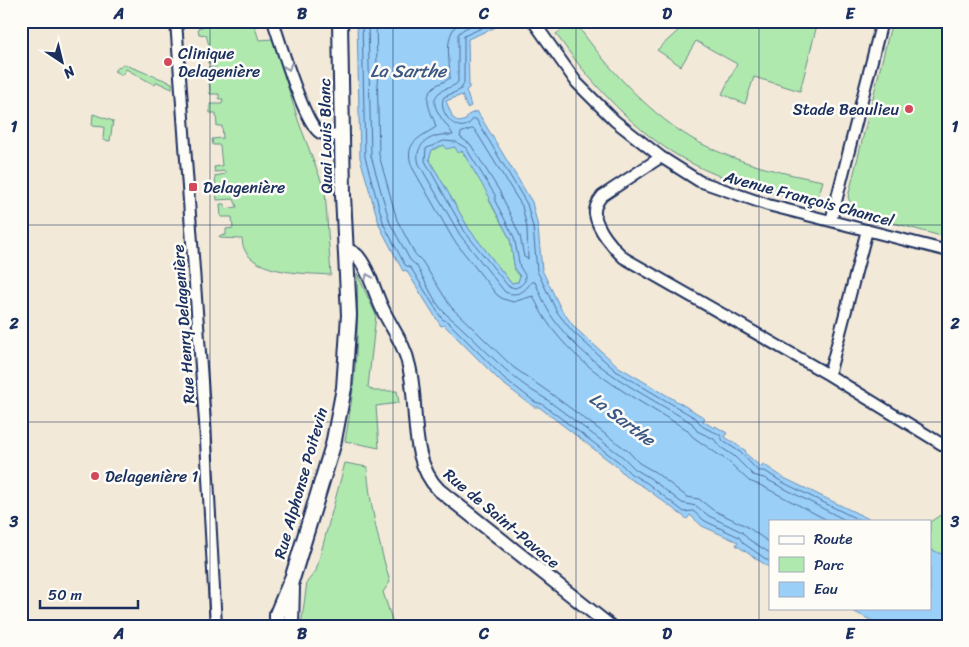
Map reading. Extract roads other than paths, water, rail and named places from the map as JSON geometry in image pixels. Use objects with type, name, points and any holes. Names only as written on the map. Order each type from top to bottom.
[{"type":"main road","name":"Quai Louis Blanc","points":[[340,21],[346,250]]},
{"type":"main road","name":"Rue Alphonse Poitevin","points":[[276,626],[277,614],[293,576],[333,445],[344,388],[349,315],[346,250]]},
{"type":"main road","name":"Rue Alphonse Poitevin","points":[[291,626],[293,576]]},
{"type":"street","name":"Rue Henry Delagenière","points":[[176,21],[205,422],[216,626]]},
{"type":"street","points":[[273,21],[293,81],[314,127],[322,134],[343,136]]},
{"type":"street","name":"Avenue François Chancel","points":[[533,21],[577,83],[615,121],[660,157],[699,181],[732,195],[948,251]]},
{"type":"street","points":[[831,221],[882,21]]},
{"type":"street","points":[[660,157],[602,196],[596,205],[595,214],[611,246],[624,258],[829,375],[948,448]]},
{"type":"street","points":[[829,375],[867,230]]},
{"type":"street","name":"Rue de Saint-Pavace","points":[[346,250],[355,253],[360,259],[409,365],[421,459],[433,484],[605,624]]},
{"type":"water","name":"La Sarthe","points":[[357,21],[510,21],[468,39],[469,88],[466,90],[471,106],[467,108],[462,95],[446,101],[453,118],[459,122],[466,120],[468,115],[477,111],[532,202],[538,227],[542,270],[561,309],[575,328],[619,367],[705,418],[703,421],[714,428],[715,426],[727,433],[725,437],[746,451],[745,453],[761,467],[763,464],[784,478],[871,520],[769,520],[769,567],[736,545],[738,542],[702,526],[690,515],[687,519],[644,487],[628,478],[616,466],[539,407],[534,407],[501,382],[444,325],[441,326],[406,270],[403,271],[380,227],[360,158]],"holes":[[[444,145],[446,149],[455,147],[458,153],[462,151],[490,198],[510,239],[515,270],[520,276],[518,282],[511,283],[469,229],[429,159],[432,150]]]},
{"type":"water","points":[[932,550],[948,557],[948,626],[882,626],[851,610],[932,610]]},
{"type":"place","name":"Clinique Delagenière","points":[[168,62]]},
{"type":"place","name":"Stade Beaulieu","points":[[909,109]]},
{"type":"place","name":"Delagenière","points":[[193,187]]},
{"type":"place","name":"Delagenière 1","points":[[95,476]]}]
